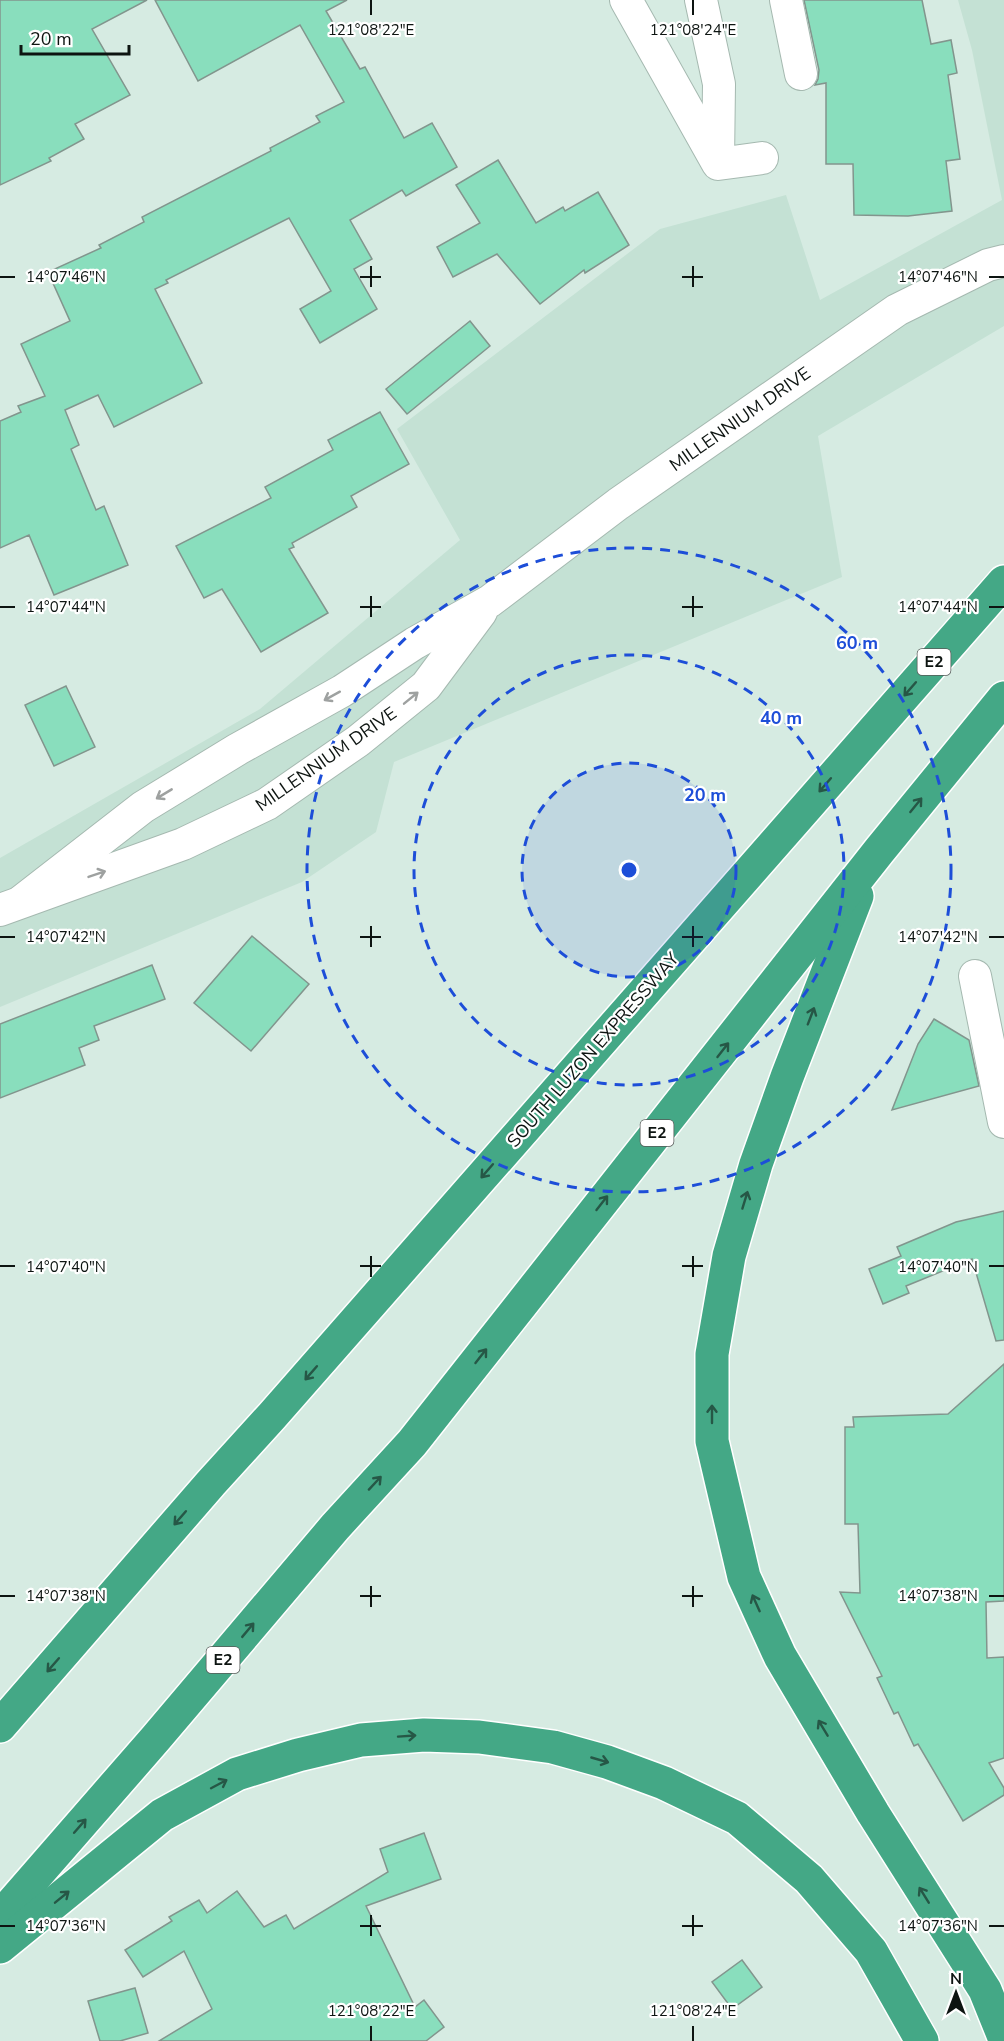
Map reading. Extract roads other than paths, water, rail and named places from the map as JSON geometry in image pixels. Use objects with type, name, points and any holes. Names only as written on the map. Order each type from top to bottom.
[{"type":"highway","name":"SOUTH LUZON EXPRESSWAY","points":[[0,1726],[1004,582]]},
{"type":"highway","name":"E2","points":[[0,1917],[335,1527],[412,1443],[874,857],[1004,698]]},
{"type":"highway","points":[[874,857],[787,1077],[756,1164],[729,1256],[712,1354],[712,1441],[744,1577],[780,1656],[873,1813],[985,1990],[1004,2037]]},
{"type":"highway","points":[[0,1947],[162,1815],[237,1774],[298,1755],[361,1740],[424,1735],[479,1737],[553,1747],[608,1762],[664,1783],[737,1818],[808,1879],[871,1951],[915,2025],[921,2041]]},
{"type":"street","points":[[626,0],[718,164]]},
{"type":"street","points":[[701,0],[719,84],[718,164]]},
{"type":"street","points":[[786,0],[801,74]]},
{"type":"street","points":[[718,164],[762,158]]},
{"type":"street","name":"MILLENNIUM DRIVE","points":[[11,905],[143,807],[238,749],[342,691],[415,644],[490,601],[618,504],[897,310],[988,265],[1004,261]]},
{"type":"street","name":"MILLENNIUM DRIVE","points":[[11,905],[183,844],[267,804],[358,741],[426,686],[490,601]]},
{"type":"street","points":[[975,976],[1004,1122]]}]
